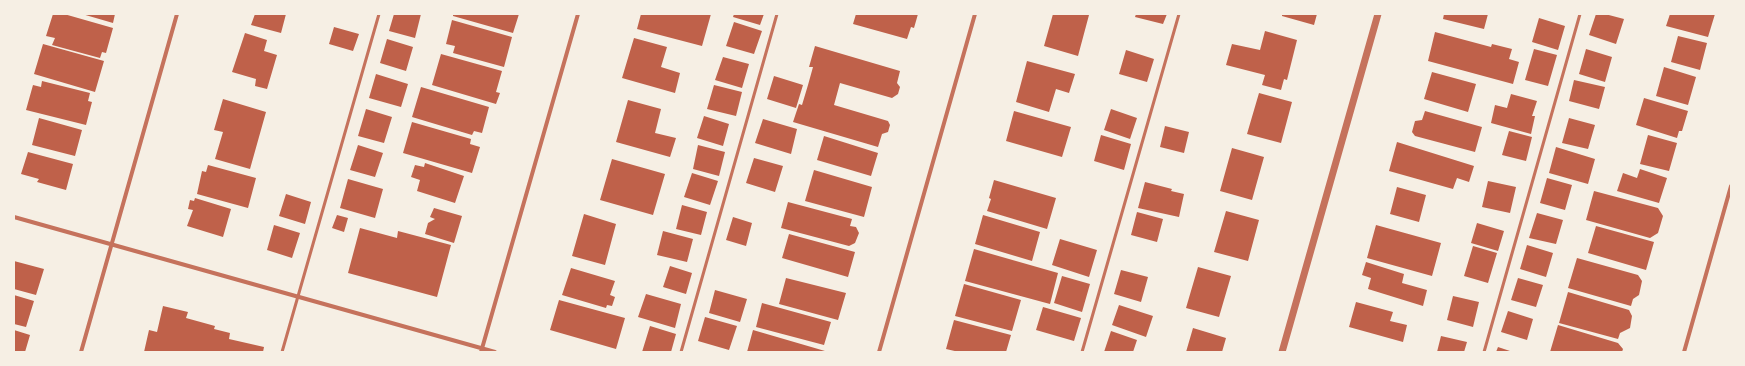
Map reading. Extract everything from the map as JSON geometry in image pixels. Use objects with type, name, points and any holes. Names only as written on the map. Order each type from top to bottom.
[{"type":"street","points":[[81,352],[177,14]]},
{"type":"street","points":[[482,350],[578,14]]},
{"type":"street","points":[[879,352],[975,14]]},
{"type":"street","points":[[1282,352],[1378,14]]},
{"type":"street","points":[[1684,352],[1731,186]]},
{"type":"street","points":[[14,217],[482,350],[495,352]]},
{"type":"lane","points":[[282,352],[379,14]]},
{"type":"lane","points":[[681,352],[777,14]]},
{"type":"lane","points":[[1082,352],[1179,14]]},
{"type":"lane","points":[[1484,352],[1580,14]]},
{"type":"building","points":[[53,14],[64,14],[113,28],[106,53],[102,52],[100,58],[52,45],[55,38],[46,36]]},
{"type":"building","points":[[82,14],[115,14],[113,23]]},
{"type":"building","points":[[255,14],[286,14],[281,33],[251,25]]},
{"type":"building","points":[[394,14],[421,14],[415,38],[389,31]]},
{"type":"building","points":[[453,14],[519,14],[513,33],[453,16]]},
{"type":"building","points":[[641,14],[711,14],[702,46],[637,29]]},
{"type":"building","points":[[734,14],[764,14],[760,25],[733,17]]},
{"type":"building","points":[[856,14],[918,14],[914,28],[911,27],[907,39],[853,24]]},
{"type":"building","points":[[1053,14],[1089,15],[1078,56],[1044,46]]},
{"type":"building","points":[[1136,14],[1167,14],[1163,24],[1135,17]]},
{"type":"building","points":[[1282,14],[1317,14],[1314,25],[1282,16]]},
{"type":"building","points":[[1444,14],[1488,14],[1484,29],[1443,19]]},
{"type":"building","points":[[1596,14],[1605,14],[1624,19],[1616,44],[1589,35]]},
{"type":"building","points":[[1670,14],[1715,14],[1708,37],[1666,26]]},
{"type":"building","points":[[1539,18],[1565,26],[1558,50],[1532,42]]},
{"type":"building","points":[[452,20],[512,37],[504,67],[453,53],[455,46],[446,44]]},
{"type":"building","points":[[734,22],[762,31],[754,54],[726,46]]},
{"type":"building","points":[[334,27],[359,34],[353,51],[329,44]]},
{"type":"building","points":[[1265,31],[1297,40],[1287,80],[1284,79],[1281,90],[1262,85],[1265,75],[1226,65],[1232,44],[1260,50]]},
{"type":"building","points":[[1435,32],[1491,47],[1492,44],[1512,49],[1509,59],[1519,62],[1513,84],[1428,61]]},
{"type":"building","points":[[245,33],[267,40],[264,51],[277,55],[267,89],[255,86],[256,79],[232,72]]},
{"type":"building","points":[[1678,36],[1707,43],[1700,70],[1671,62]]},
{"type":"building","points":[[634,38],[667,47],[661,67],[680,73],[675,93],[622,78]]},
{"type":"building","points":[[387,39],[413,47],[406,71],[380,63]]},
{"type":"building","points":[[43,44],[104,61],[95,92],[34,74]]},
{"type":"building","points":[[815,46],[900,71],[897,83],[900,87],[898,94],[892,98],[840,83],[834,105],[888,121],[890,125],[888,132],[882,134],[878,147],[793,122],[799,104],[802,105],[808,85],[813,67],[809,67]]},
{"type":"building","points":[[1534,49],[1557,55],[1548,86],[1525,80]]},
{"type":"building","points":[[1586,49],[1612,57],[1605,82],[1579,74]]},
{"type":"building","points":[[1126,50],[1154,59],[1147,82],[1119,74]]},
{"type":"building","points":[[441,54],[502,71],[496,92],[500,93],[496,104],[432,85]]},
{"type":"building","points":[[723,57],[749,64],[742,88],[715,80]]},
{"type":"building","points":[[1027,61],[1075,74],[1069,93],[1056,89],[1049,112],[1016,102]]},
{"type":"building","points":[[1664,67],[1696,77],[1688,105],[1656,96]]},
{"type":"building","points":[[1432,72],[1476,84],[1468,112],[1424,99]]},
{"type":"building","points":[[376,74],[408,84],[401,107],[369,98]]},
{"type":"building","points":[[774,76],[803,85],[796,108],[767,99]]},
{"type":"building","points":[[1574,80],[1605,87],[1599,109],[1569,101]]},
{"type":"building","points":[[42,81],[90,93],[88,101],[92,102],[86,125],[26,110],[33,85],[41,87]]},
{"type":"building","points":[[714,85],[742,92],[736,116],[707,109]]},
{"type":"building","points":[[421,87],[489,107],[482,133],[474,131],[472,135],[412,117]]},
{"type":"building","points":[[1259,93],[1292,102],[1281,143],[1247,134]]},
{"type":"building","points":[[1511,94],[1537,101],[1532,116],[1535,116],[1531,134],[1491,123],[1495,105],[1507,108]]},
{"type":"building","points":[[1644,98],[1688,111],[1682,131],[1679,131],[1677,138],[1636,125]]},
{"type":"building","points":[[223,99],[266,112],[250,169],[215,159],[223,132],[214,130]]},
{"type":"building","points":[[628,100],[661,109],[655,133],[676,138],[670,157],[616,142]]},
{"type":"building","points":[[366,109],[392,117],[384,143],[358,136]]},
{"type":"building","points":[[1111,109],[1137,118],[1130,139],[1104,130]]},
{"type":"building","points":[[1014,111],[1071,127],[1062,157],[1006,141]]},
{"type":"building","points":[[1425,111],[1482,127],[1475,152],[1415,136],[1412,132],[1415,121],[1422,120]]},
{"type":"building","points":[[704,116],[729,124],[723,146],[697,138]]},
{"type":"building","points":[[39,118],[82,130],[75,156],[32,145]]},
{"type":"building","points":[[1569,118],[1595,125],[1588,149],[1562,143]]},
{"type":"building","points":[[763,119],[797,129],[791,154],[755,143]]},
{"type":"building","points":[[412,122],[471,139],[470,144],[480,147],[472,173],[403,153]]},
{"type":"building","points":[[1165,126],[1189,132],[1184,153],[1160,147]]},
{"type":"building","points":[[1509,131],[1532,137],[1526,161],[1502,155]]},
{"type":"building","points":[[1101,135],[1131,144],[1124,170],[1094,161]]},
{"type":"building","points":[[1648,135],[1677,143],[1669,171],[1640,164]]},
{"type":"building","points":[[824,136],[878,153],[871,176],[817,160]]},
{"type":"building","points":[[1397,142],[1474,166],[1469,182],[1457,178],[1453,189],[1389,171]]},
{"type":"building","points":[[358,145],[383,153],[375,177],[350,170]]},
{"type":"building","points":[[698,145],[725,152],[719,176],[693,169]]},
{"type":"building","points":[[1556,147],[1595,159],[1588,184],[1549,173]]},
{"type":"building","points":[[1232,148],[1264,157],[1252,200],[1220,191]]},
{"type":"building","points":[[28,152],[73,164],[66,190],[37,182],[39,179],[21,174]]},
{"type":"building","points":[[754,158],[783,166],[775,192],[746,183]]},
{"type":"building","points":[[612,159],[665,174],[653,215],[600,200]]},
{"type":"building","points":[[425,163],[464,176],[455,203],[417,191],[420,180],[411,177],[415,165],[424,167]]},
{"type":"building","points":[[208,165],[256,178],[248,208],[197,194],[202,171],[206,172]]},
{"type":"building","points":[[1640,169],[1667,178],[1659,203],[1617,191],[1623,173],[1637,178]]},
{"type":"building","points":[[814,170],[872,187],[864,217],[805,201]]},
{"type":"building","points":[[692,173],[718,181],[710,205],[684,197]]},
{"type":"building","points":[[1547,178],[1572,185],[1565,210],[1540,203]]},
{"type":"building","points":[[348,179],[383,189],[375,218],[340,208]]},
{"type":"building","points":[[994,180],[1056,198],[1047,229],[987,211],[991,199],[989,198]]},
{"type":"building","points":[[1488,181],[1516,187],[1510,213],[1482,207]]},
{"type":"building","points":[[1145,182],[1172,189],[1171,191],[1184,194],[1179,217],[1138,208]]},
{"type":"building","points":[[1397,187],[1426,195],[1419,222],[1390,214]]},
{"type":"building","points":[[1594,191],[1658,208],[1663,216],[1658,233],[1650,238],[1586,220]]},
{"type":"building","points":[[286,194],[311,202],[305,224],[279,216]]},
{"type":"building","points":[[195,198],[231,209],[223,237],[187,226],[193,210],[188,209],[190,200],[194,201]]},
{"type":"building","points":[[788,202],[852,219],[850,226],[856,227],[859,233],[855,243],[849,246],[781,228]]},
{"type":"building","points":[[682,205],[707,212],[701,235],[676,229]]},
{"type":"building","points":[[434,208],[462,216],[454,243],[425,234],[428,223],[435,219],[430,217]]},
{"type":"building","points":[[1226,211],[1259,220],[1248,261],[1214,252]]},
{"type":"building","points":[[1137,212],[1163,219],[1157,242],[1131,235]]},
{"type":"building","points":[[1537,213],[1563,220],[1556,244],[1529,238]]},
{"type":"building","points":[[584,214],[616,224],[605,265],[572,256]]},
{"type":"building","points":[[337,215],[348,218],[344,232],[332,228]]},
{"type":"building","points":[[983,215],[1040,232],[1032,261],[975,244]]},
{"type":"building","points":[[733,217],[752,223],[746,246],[726,240]]},
{"type":"building","points":[[1477,223],[1504,231],[1498,251],[1471,243]]},
{"type":"building","points":[[274,225],[300,233],[292,258],[267,250]]},
{"type":"building","points":[[1376,225],[1441,243],[1432,276],[1367,258]]},
{"type":"building","points":[[1596,226],[1654,242],[1646,270],[1588,253]]},
{"type":"building","points":[[360,228],[397,238],[398,231],[451,245],[437,297],[348,273]]},
{"type":"building","points":[[663,231],[693,239],[687,262],[657,255]]},
{"type":"building","points":[[789,234],[855,252],[848,277],[782,258]]},
{"type":"building","points":[[1060,239],[1097,250],[1089,277],[1052,265]]},
{"type":"building","points":[[1527,245],[1553,253],[1546,277],[1520,269]]},
{"type":"building","points":[[1473,246],[1497,253],[1488,283],[1464,276]]},
{"type":"building","points":[[974,249],[1058,273],[1050,304],[965,281]]},
{"type":"building","points":[[1577,258],[1638,275],[1642,281],[1639,295],[1633,299],[1631,306],[1568,288]]},
{"type":"building","points":[[14,261],[44,269],[36,295],[14,289]]},
{"type":"building","points":[[1366,262],[1404,274],[1402,283],[1427,290],[1423,306],[1368,289],[1371,278],[1362,275]]},
{"type":"building","points":[[670,266],[692,273],[686,294],[663,287]]},
{"type":"building","points":[[1198,267],[1231,276],[1219,317],[1186,308]]},
{"type":"building","points":[[571,268],[615,281],[610,295],[615,297],[612,306],[607,305],[606,308],[562,295]]},
{"type":"building","points":[[1121,270],[1148,277],[1141,302],[1114,294]]},
{"type":"building","points":[[1062,276],[1090,284],[1082,312],[1054,303]]},
{"type":"building","points":[[786,278],[846,293],[838,320],[779,304]]},
{"type":"building","points":[[1518,278],[1543,285],[1536,307],[1511,300]]},
{"type":"building","points":[[964,284],[1021,300],[1012,331],[955,316]]},
{"type":"building","points":[[715,290],[747,299],[740,322],[709,313]]},
{"type":"building","points":[[1568,292],[1629,310],[1632,316],[1630,328],[1620,333],[1618,339],[1559,323]]},
{"type":"building","points":[[646,294],[681,304],[675,328],[638,317]]},
{"type":"building","points":[[14,295],[34,301],[26,327],[14,324]]},
{"type":"building","points":[[1453,296],[1479,302],[1473,327],[1447,320]]},
{"type":"building","points":[[559,300],[625,318],[616,349],[550,330]]},
{"type":"building","points":[[1356,302],[1393,312],[1390,321],[1407,325],[1403,342],[1349,327]]},
{"type":"building","points":[[762,303],[831,322],[824,345],[756,327]]},
{"type":"building","points":[[1119,305],[1153,316],[1146,337],[1112,325]]},
{"type":"building","points":[[163,306],[188,312],[186,318],[215,326],[214,329],[230,333],[229,339],[264,347],[263,352],[144,352],[149,330],[157,332]]},
{"type":"building","points":[[1043,307],[1081,318],[1074,341],[1036,330]]},
{"type":"building","points":[[1508,311],[1533,319],[1527,340],[1501,332]]},
{"type":"building","points":[[705,317],[737,326],[729,350],[698,341]]},
{"type":"building","points":[[954,320],[1011,335],[1006,352],[959,352],[946,349]]},
{"type":"building","points":[[1558,325],[1618,343],[1623,349],[1622,352],[1550,352]]},
{"type":"building","points":[[650,326],[676,334],[671,352],[642,352]]},
{"type":"building","points":[[1193,328],[1226,338],[1222,352],[1186,352]]},
{"type":"building","points":[[14,330],[30,335],[25,352],[14,352]]},
{"type":"building","points":[[753,330],[825,351],[825,352],[747,352]]},
{"type":"building","points":[[1111,331],[1137,340],[1133,352],[1104,352]]},
{"type":"building","points":[[1441,336],[1467,342],[1464,352],[1437,352]]},
{"type":"building","points":[[1498,347],[1513,352],[1496,352]]}]
